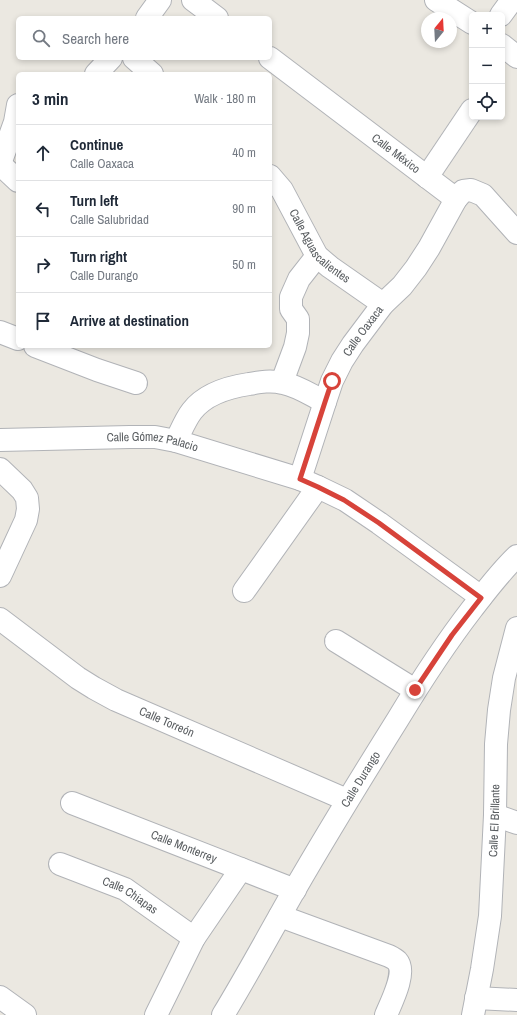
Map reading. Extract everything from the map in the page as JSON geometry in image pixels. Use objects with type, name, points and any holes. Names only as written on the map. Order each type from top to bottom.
[{"type":"street","points":[[148,16],[160,0]]},
{"type":"street","points":[[193,0],[214,16]]},
{"type":"street","points":[[436,0],[469,21]]},
{"type":"street","points":[[503,12],[512,0]]},
{"type":"street","points":[[98,72],[109,60]]},
{"type":"street","points":[[136,60],[150,72]]},
{"type":"street","name":"Calle México","points":[[272,60],[456,199]]},
{"type":"street","points":[[427,177],[469,114]]},
{"type":"street","points":[[7,170],[16,116]]},
{"type":"street","name":"Calle Aguascalientes","points":[[272,178],[282,190],[317,256],[330,267],[383,304]]},
{"type":"street","points":[[456,199],[463,191],[471,190],[483,195],[517,233]]},
{"type":"street","name":"Calle Oaxaca","points":[[244,591],[309,483],[325,402],[332,381],[342,360],[383,304],[402,286],[416,268],[429,248],[456,199]]},
{"type":"street","points":[[282,382],[295,347],[298,333],[298,319],[291,309],[291,297],[300,279],[317,256]]},
{"type":"street","points":[[0,332],[16,338]]},
{"type":"street","points":[[40,348],[136,383]]},
{"type":"street","points":[[176,441],[192,410],[204,399],[236,386],[269,381],[282,382],[295,386],[325,402]]},
{"type":"street","name":"Calle Gómez Palacio","points":[[0,440],[155,437],[176,441],[309,483],[344,500],[379,523],[481,598]]},
{"type":"street","points":[[0,469],[22,490],[27,498],[28,509],[26,520],[0,576]]},
{"type":"street","name":"Calle Durango","points":[[223,1015],[347,800],[415,690],[452,635],[510,562],[517,556]]},
{"type":"street","name":"Calle Torreón","points":[[0,619],[78,678],[110,697],[347,800]]},
{"type":"street","name":"Calle El Brillante","points":[[474,1007],[490,916],[495,815],[496,744],[499,710],[504,678],[517,628]]},
{"type":"street","points":[[336,642],[415,690]]},
{"type":"street","name":"Calle Monterrey","points":[[72,803],[295,890]]},
{"type":"street","points":[[495,815],[517,823]]},
{"type":"street","name":"Calle Chiapas","points":[[60,864],[125,889],[194,938]]},
{"type":"street","points":[[156,1015],[194,938],[241,869]]},
{"type":"street","points":[[280,916],[389,956],[397,961],[400,968],[400,979],[386,1015]]},
{"type":"street","points":[[0,998],[25,1015]]},
{"type":"street","points":[[474,1007],[517,1000]]},
{"type":"route","points":[[332,381],[300,479],[344,500],[379,523],[481,598],[452,635],[415,690]]}]
